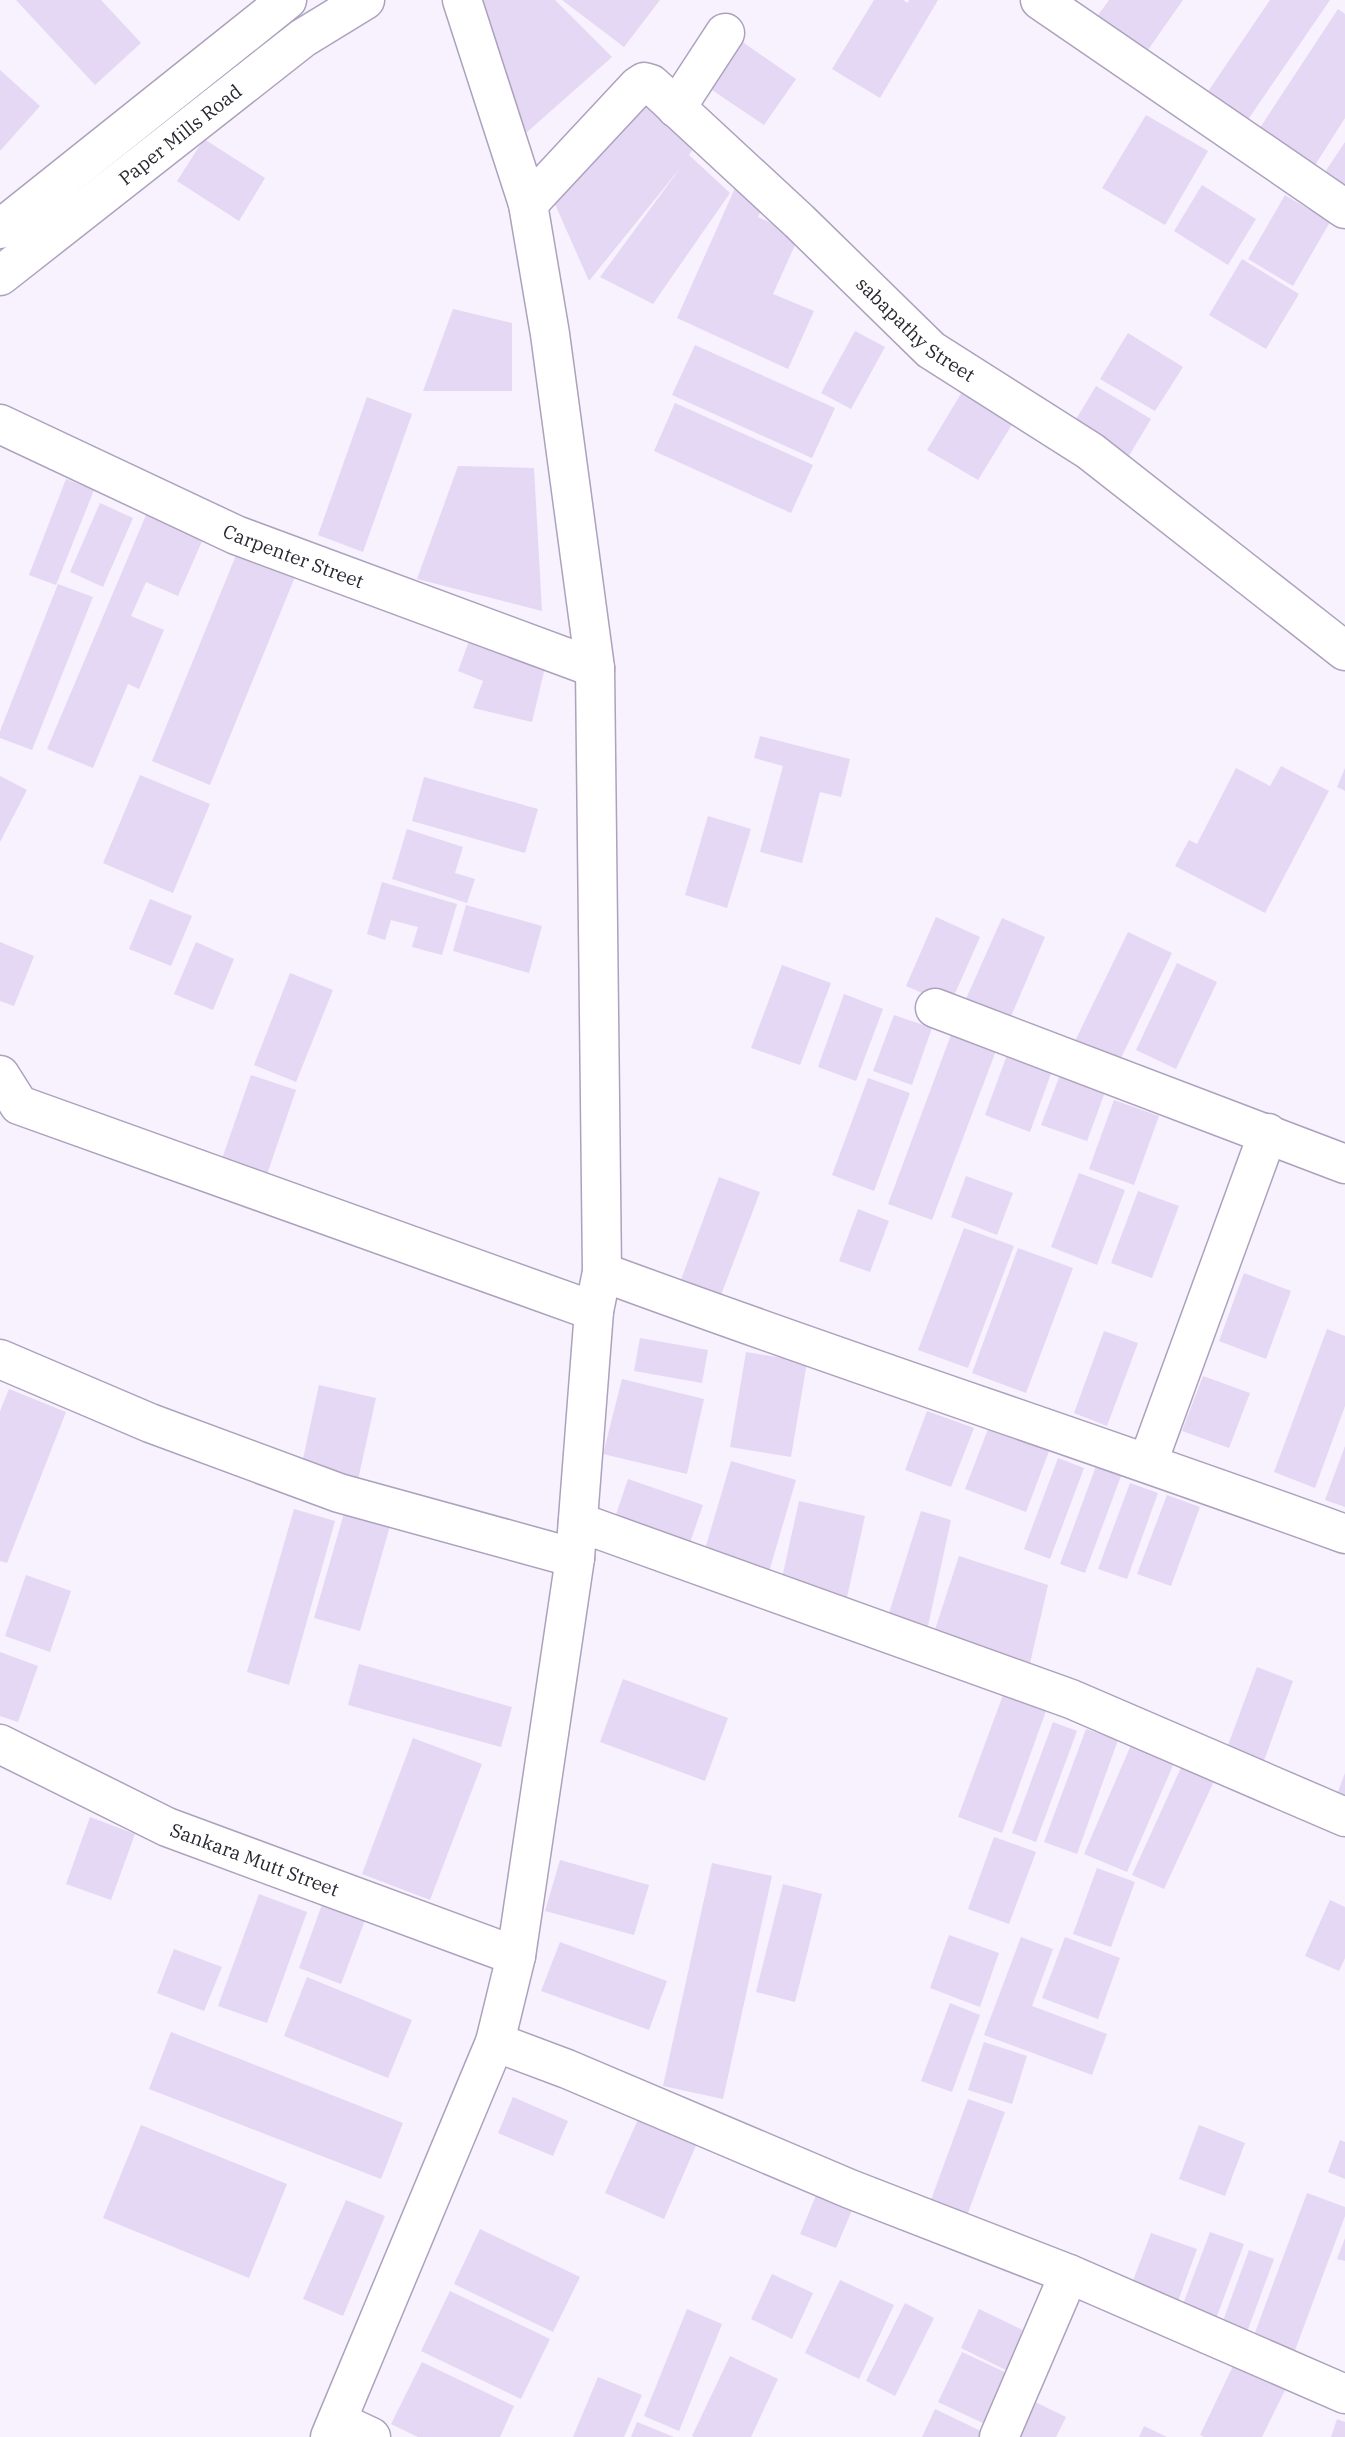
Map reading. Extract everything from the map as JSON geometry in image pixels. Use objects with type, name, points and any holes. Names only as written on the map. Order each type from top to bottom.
[{"type":"street","name":"Paper Mills Road","points":[[0,276],[303,38],[365,0]]},
{"type":"street","points":[[371,2437],[333,2429],[495,2042],[516,1956],[576,1540],[594,1311],[602,1272],[595,668],[550,334],[528,204],[462,0]]},
{"type":"street","points":[[1040,0],[1345,209]]},
{"type":"street","name":"Paper Mills Road","points":[[0,229],[278,2]]},
{"type":"street","points":[[676,108],[725,33]]},
{"type":"street","name":"sabapathy Street","points":[[528,204],[638,86],[644,82],[651,84],[931,349],[1090,451],[1345,651]]},
{"type":"street","name":"Carpenter Street","points":[[0,424],[236,535],[595,668]]},
{"type":"street","points":[[935,1008],[1345,1164]]},
{"type":"street","points":[[0,1075],[19,1105],[594,1311]]},
{"type":"street","points":[[1148,1462],[1268,1133]]},
{"type":"street","points":[[602,1272],[778,1337],[1148,1462],[1345,1534]]},
{"type":"street","points":[[0,1359],[150,1423],[339,1493],[576,1540],[1071,1699],[1345,1817]]},
{"type":"street","name":"Sankara Mutt Street","points":[[0,1744],[167,1827],[516,1956]]},
{"type":"street","points":[[495,2042],[567,2069],[850,2189],[1069,2274],[1345,2394]]},
{"type":"street","points":[[999,2437],[1069,2274]]},
{"type":"building","points":[[16,0],[101,0],[141,43],[95,85]]},
{"type":"building","points":[[468,0],[555,0],[612,57],[526,133],[465,4]]},
{"type":"building","points":[[562,0],[660,0],[624,47]]},
{"type":"building","points":[[874,0],[903,0],[908,3],[909,0],[938,0],[880,98],[832,69]]},
{"type":"building","points":[[1109,0],[1183,0],[1143,57],[1093,22]]},
{"type":"building","points":[[1270,0],[1330,0],[1245,124],[1205,96]]},
{"type":"building","points":[[1338,9],[1345,14],[1345,118],[1310,173],[1254,137]]},
{"type":"building","points":[[741,41],[796,79],[764,125],[709,88]]},
{"type":"building","points":[[0,70],[40,106],[0,151]]},
{"type":"building","points":[[643,93],[693,149],[689,155],[730,193],[653,304],[600,277],[681,167],[589,281],[547,186]]},
{"type":"building","points":[[1146,115],[1208,151],[1165,225],[1102,188]]},
{"type":"building","points":[[204,139],[265,178],[239,221],[177,181]]},
{"type":"building","points":[[1345,142],[1345,195],[1321,178]]},
{"type":"building","points":[[1202,185],[1256,219],[1228,265],[1174,231]]},
{"type":"building","points":[[735,188],[765,202],[758,217],[799,236],[773,294],[814,311],[788,369],[677,318]]},
{"type":"building","points":[[1285,195],[1330,222],[1293,286],[1248,259]]},
{"type":"building","points":[[1242,259],[1299,294],[1266,349],[1209,315]]},
{"type":"building","points":[[453,309],[512,323],[512,391],[423,391]]},
{"type":"building","points":[[855,331],[885,347],[851,409],[821,393]]},
{"type":"building","points":[[1128,333],[1183,367],[1155,411],[1100,379]]},
{"type":"building","points":[[695,345],[835,408],[812,458],[672,395]]},
{"type":"building","points":[[1096,386],[1151,419],[1124,464],[1069,431]]},
{"type":"building","points":[[962,392],[1013,423],[978,480],[927,450]]},
{"type":"building","points":[[367,397],[412,414],[363,552],[318,535]]},
{"type":"building","points":[[675,403],[813,465],[791,513],[654,451]]},
{"type":"building","points":[[458,466],[534,468],[542,611],[417,579]]},
{"type":"building","points":[[66,479],[94,490],[56,585],[29,575]]},
{"type":"building","points":[[100,503],[133,518],[103,587],[70,572]]},
{"type":"building","points":[[146,515],[203,539],[178,596],[146,582],[131,616],[164,630],[139,689],[128,684],[93,768],[47,749]]},
{"type":"building","points":[[241,543],[299,567],[210,785],[152,761]]},
{"type":"building","points":[[58,584],[93,597],[32,750],[0,738],[0,731]]},
{"type":"building","points":[[473,630],[547,659],[532,722],[473,708],[483,681],[458,671]]},
{"type":"building","points":[[760,736],[850,759],[841,797],[820,792],[802,863],[760,852],[783,766],[754,758]]},
{"type":"building","points":[[1281,766],[1329,791],[1265,913],[1175,866],[1189,840],[1197,844],[1236,768],[1270,786]]},
{"type":"building","points":[[1345,768],[1345,791],[1337,787]]},
{"type":"building","points":[[140,775],[210,804],[173,893],[103,863]]},
{"type":"building","points":[[0,776],[27,790],[0,842]]},
{"type":"building","points":[[424,777],[538,809],[525,853],[412,821]]},
{"type":"building","points":[[708,816],[751,829],[727,908],[685,895]]},
{"type":"building","points":[[407,829],[463,847],[455,873],[475,879],[467,903],[392,879]]},
{"type":"building","points":[[382,882],[457,904],[442,955],[412,947],[418,927],[391,920],[385,940],[367,934]]},
{"type":"building","points":[[150,899],[192,916],[171,966],[129,949]]},
{"type":"building","points":[[466,905],[542,926],[529,973],[453,951]]},
{"type":"building","points":[[936,917],[980,937],[950,1005],[906,986]]},
{"type":"building","points":[[1002,918],[1045,937],[1006,1028],[962,1008]]},
{"type":"building","points":[[1128,932],[1172,953],[1119,1062],[1075,1041]]},
{"type":"building","points":[[0,942],[34,956],[14,1006],[0,1001]]},
{"type":"building","points":[[196,942],[234,959],[213,1010],[174,994]]},
{"type":"building","points":[[1177,963],[1217,982],[1176,1069],[1136,1050]]},
{"type":"building","points":[[782,965],[831,983],[800,1065],[751,1048]]},
{"type":"building","points":[[290,973],[333,990],[296,1082],[254,1065]]},
{"type":"building","points":[[844,994],[883,1009],[856,1081],[818,1067]]},
{"type":"building","points":[[894,1015],[932,1028],[912,1085],[873,1071]]},
{"type":"building","points":[[952,1032],[997,1048],[932,1220],[888,1204]]},
{"type":"building","points":[[1008,1052],[1053,1068],[1030,1132],[985,1115]]},
{"type":"building","points":[[1063,1067],[1108,1084],[1087,1141],[1041,1125]]},
{"type":"building","points":[[251,1075],[296,1090],[266,1177],[221,1162]]},
{"type":"building","points":[[868,1078],[910,1093],[874,1191],[832,1175]]},
{"type":"building","points":[[1114,1100],[1159,1116],[1134,1185],[1089,1169]]},
{"type":"building","points":[[1079,1173],[1125,1190],[1097,1265],[1051,1247]]},
{"type":"building","points":[[966,1176],[1013,1193],[997,1235],[951,1217]]},
{"type":"building","points":[[719,1177],[760,1192],[715,1311],[675,1296]]},
{"type":"building","points":[[1138,1191],[1179,1206],[1152,1278],[1111,1263]]},
{"type":"building","points":[[858,1209],[889,1221],[870,1272],[839,1261]]},
{"type":"building","points":[[964,1228],[1014,1246],[968,1368],[918,1350]]},
{"type":"building","points":[[1018,1248],[1073,1268],[1026,1393],[972,1373]]},
{"type":"building","points":[[1244,1273],[1291,1291],[1266,1359],[1219,1341]]},
{"type":"building","points":[[1327,1329],[1345,1336],[1345,1406],[1315,1488],[1274,1472]]},
{"type":"building","points":[[1104,1331],[1138,1343],[1107,1426],[1074,1413]]},
{"type":"building","points":[[640,1338],[708,1350],[702,1383],[634,1371]]},
{"type":"building","points":[[746,1352],[807,1362],[791,1457],[730,1447]]},
{"type":"building","points":[[1203,1376],[1250,1393],[1229,1448],[1182,1431]]},
{"type":"building","points":[[622,1379],[704,1399],[687,1474],[603,1454]]},
{"type":"building","points":[[319,1385],[376,1398],[358,1480],[301,1468]]},
{"type":"building","points":[[9,1389],[66,1412],[7,1563],[0,1561],[0,1411]]},
{"type":"building","points":[[927,1411],[974,1428],[951,1487],[905,1470]]},
{"type":"building","points":[[988,1429],[1049,1451],[1026,1512],[965,1489]]},
{"type":"building","points":[[1345,1446],[1345,1507],[1325,1500]]},
{"type":"building","points":[[1058,1458],[1084,1468],[1050,1559],[1024,1549]]},
{"type":"building","points":[[731,1461],[796,1480],[766,1582],[701,1563]]},
{"type":"building","points":[[1096,1466],[1121,1476],[1085,1573],[1060,1564]]},
{"type":"building","points":[[628,1479],[703,1505],[685,1557],[610,1532]]},
{"type":"building","points":[[1130,1483],[1158,1493],[1127,1579],[1098,1569]]},
{"type":"building","points":[[1167,1495],[1200,1507],[1171,1586],[1137,1574]]},
{"type":"building","points":[[799,1501],[865,1516],[846,1602],[780,1587]]},
{"type":"building","points":[[294,1509],[335,1521],[289,1685],[247,1672]]},
{"type":"building","points":[[921,1511],[951,1520],[928,1626],[889,1613]]},
{"type":"building","points":[[344,1513],[390,1526],[360,1631],[314,1618]]},
{"type":"building","points":[[959,1556],[1048,1585],[1028,1672],[931,1642]]},
{"type":"building","points":[[26,1575],[71,1591],[50,1652],[5,1636]]},
{"type":"building","points":[[0,1652],[38,1666],[18,1722],[0,1716]]},
{"type":"building","points":[[359,1664],[512,1707],[501,1747],[348,1705]]},
{"type":"building","points":[[1257,1667],[1293,1681],[1261,1769],[1224,1756]]},
{"type":"building","points":[[623,1679],[728,1718],[705,1781],[600,1742]]},
{"type":"building","points":[[1003,1695],[1046,1711],[1002,1833],[958,1817]]},
{"type":"building","points":[[1053,1722],[1077,1731],[1036,1842],[1012,1833]]},
{"type":"building","points":[[1086,1729],[1118,1740],[1077,1854],[1044,1842]]},
{"type":"building","points":[[413,1738],[482,1764],[430,1900],[362,1874]]},
{"type":"building","points":[[1131,1745],[1174,1763],[1127,1872],[1084,1854]]},
{"type":"building","points":[[1184,1761],[1216,1777],[1164,1889],[1132,1875]]},
{"type":"building","points":[[1345,1773],[1345,1809],[1333,1805]]},
{"type":"building","points":[[90,1817],[135,1834],[111,1900],[66,1884]]},
{"type":"building","points":[[994,1837],[1036,1852],[1009,1924],[968,1909]]},
{"type":"building","points":[[560,1860],[649,1885],[634,1935],[545,1911]]},
{"type":"building","points":[[712,1863],[772,1876],[723,2099],[663,2086]]},
{"type":"building","points":[[1097,1868],[1135,1882],[1111,1947],[1073,1934]]},
{"type":"building","points":[[783,1884],[822,1894],[795,2002],[756,1992]]},
{"type":"building","points":[[259,1894],[307,1912],[267,2023],[218,2006]]},
{"type":"building","points":[[324,1899],[367,1915],[341,1984],[299,1968]]},
{"type":"building","points":[[1330,1900],[1345,1907],[1345,1958],[1339,1971],[1305,1956]]},
{"type":"building","points":[[949,1935],[999,1953],[980,2007],[930,1988]]},
{"type":"building","points":[[1021,1937],[1053,1949],[1032,2006],[1107,2034],[1092,2075],[984,2035]]},
{"type":"building","points":[[1065,1937],[1120,1958],[1098,2019],[1042,1998]]},
{"type":"building","points":[[560,1942],[667,1981],[649,2030],[541,1991]]},
{"type":"building","points":[[174,1949],[222,1967],[204,2011],[157,1993]]},
{"type":"building","points":[[307,1977],[412,2020],[388,2078],[284,2036]]},
{"type":"building","points":[[950,2003],[980,2015],[952,2092],[921,2081]]},
{"type":"building","points":[[171,2032],[403,2123],[381,2179],[149,2089]]},
{"type":"building","points":[[984,2042],[1027,2056],[1012,2104],[968,2090]]},
{"type":"building","points":[[513,2097],[568,2121],[553,2156],[498,2133]]},
{"type":"building","points":[[968,2099],[1005,2112],[965,2221],[928,2208]]},
{"type":"building","points":[[640,2115],[698,2141],[664,2219],[605,2193]]},
{"type":"building","points":[[141,2125],[287,2184],[249,2278],[103,2218]]},
{"type":"building","points":[[1199,2125],[1245,2143],[1225,2196],[1179,2179]]},
{"type":"building","points":[[1340,2140],[1345,2142],[1345,2179],[1328,2172]]},
{"type":"building","points":[[817,2193],[853,2208],[836,2248],[800,2234]]},
{"type":"building","points":[[1307,2193],[1345,2207],[1345,2216],[1294,2353],[1253,2338]]},
{"type":"building","points":[[346,2200],[385,2216],[343,2316],[303,2299]]},
{"type":"building","points":[[480,2229],[580,2277],[553,2332],[454,2284]]},
{"type":"building","points":[[1210,2232],[1244,2244],[1214,2324],[1180,2312]]},
{"type":"building","points":[[1151,2233],[1197,2249],[1177,2304],[1131,2286]]},
{"type":"building","points":[[1345,2238],[1345,2261],[1337,2259]]},
{"type":"building","points":[[1249,2250],[1274,2259],[1246,2335],[1221,2326]]},
{"type":"building","points":[[772,2274],[813,2293],[792,2339],[751,2319]]},
{"type":"building","points":[[840,2280],[894,2305],[859,2379],[805,2353]]},
{"type":"building","points":[[450,2291],[550,2339],[521,2399],[421,2351]]},
{"type":"building","points":[[905,2303],[934,2318],[895,2396],[866,2381]]},
{"type":"building","points":[[687,2309],[722,2324],[679,2431],[644,2416]]},
{"type":"building","points":[[979,2309],[1035,2336],[1016,2375],[961,2348]]},
{"type":"building","points":[[962,2352],[1011,2375],[987,2425],[938,2402]]},
{"type":"building","points":[[730,2356],[778,2379],[751,2437],[694,2437],[692,2436]]},
{"type":"building","points":[[422,2362],[514,2406],[500,2437],[418,2437],[391,2424]]},
{"type":"building","points":[[1234,2364],[1286,2388],[1262,2437],[1204,2437],[1200,2435]]},
{"type":"building","points":[[598,2377],[642,2395],[624,2437],[573,2437]]},
{"type":"building","points":[[1023,2396],[1066,2417],[1056,2437],[1004,2437]]},
{"type":"building","points":[[935,2409],[983,2432],[981,2437],[922,2437]]},
{"type":"building","points":[[1337,2419],[1345,2422],[1345,2437],[1331,2437]]},
{"type":"building","points":[[637,2422],[674,2437],[631,2437]]},
{"type":"building","points":[[1144,2426],[1167,2437],[1139,2437]]}]
